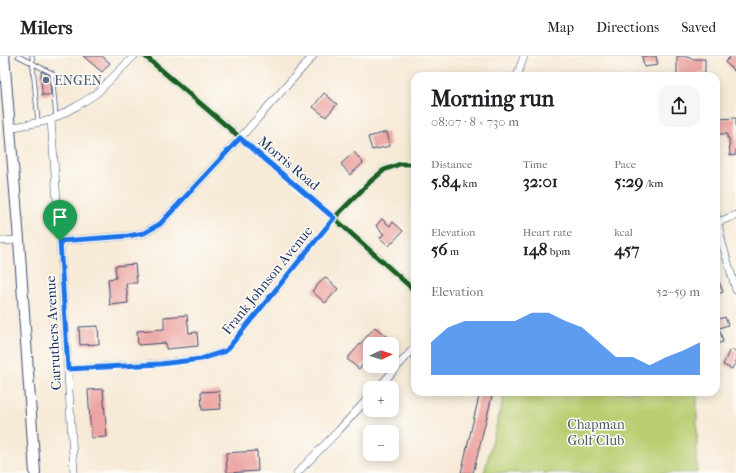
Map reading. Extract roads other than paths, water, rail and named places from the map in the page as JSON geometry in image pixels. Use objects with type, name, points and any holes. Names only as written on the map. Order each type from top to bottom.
[{"type":"main road","points":[[4,56],[19,240],[35,473]]},
{"type":"street","points":[[10,128],[53,118],[77,106],[97,93],[134,56]]},
{"type":"street","name":"Morris Road","points":[[145,56],[334,218],[411,287]]},
{"type":"street","points":[[60,241],[128,236],[144,233],[160,224],[240,138],[313,56]]},
{"type":"street","points":[[518,72],[524,56]]},
{"type":"street","name":"Carruthers Avenue","points":[[53,118],[74,473]]},
{"type":"street","name":"Frank Johnson Avenue","points":[[68,369],[160,364],[201,359],[226,351],[334,218],[384,170],[400,164],[411,164]]},
{"type":"street","points":[[720,219],[736,215]]},
{"type":"street","points":[[720,233],[736,290]]},
{"type":"street","points":[[0,241],[19,240]]},
{"type":"street","points":[[384,381],[411,351]]},
{"type":"street","points":[[297,473],[363,404]]},
{"type":"lane","points":[[18,56],[52,74],[53,118]]},
{"type":"lane","points":[[32,56],[38,122]]},
{"type":"place","name":"ENGEN","points":[[46,80]]},
{"type":"park label","name":"Chapman Golf Club","points":[[596,432]]}]
